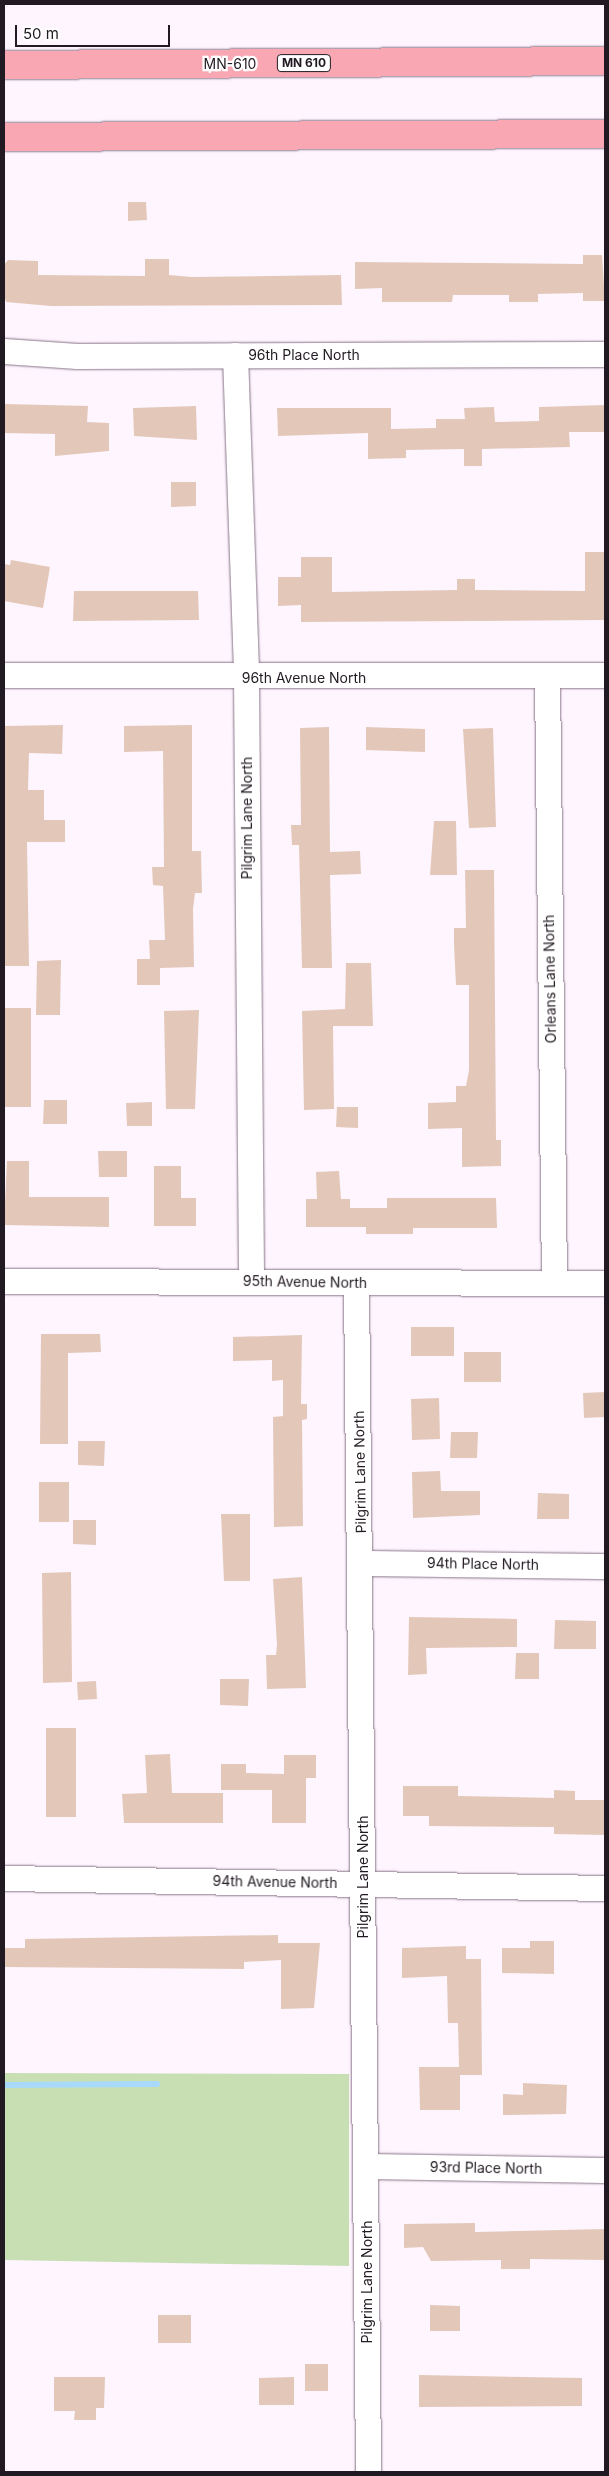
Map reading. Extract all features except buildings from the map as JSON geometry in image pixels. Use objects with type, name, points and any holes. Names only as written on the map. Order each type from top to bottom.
[{"type":"highway","name":"MN-610","points":[[4,65],[605,61]]},
{"type":"highway","points":[[4,136],[605,134]]},
{"type":"street","name":"96th Place North","points":[[4,351],[235,355],[605,354]]},
{"type":"street","name":"Pilgrim Lane North","points":[[235,355],[246,678],[251,1281]]},
{"type":"street","name":"96th Avenue North","points":[[4,674],[246,678],[605,676]]},
{"type":"street","name":"Orleans Lane North","points":[[547,676],[554,1282]]},
{"type":"street","name":"95th Avenue North","points":[[4,1281],[605,1283]]},
{"type":"street","name":"Pilgrim Lane North","points":[[356,1282],[361,1563],[368,2472]]},
{"type":"street","name":"94th Place North","points":[[361,1563],[605,1566]]},
{"type":"street","name":"94th Avenue North","points":[[4,1878],[605,1888]]},
{"type":"street","name":"93rd Place North","points":[[367,2166],[605,2170]]},
{"type":"green space","points":[[4,2073],[349,2074],[349,2266],[4,2260]]},
{"type":"waterway","points":[[4,2085],[157,2084]]}]
